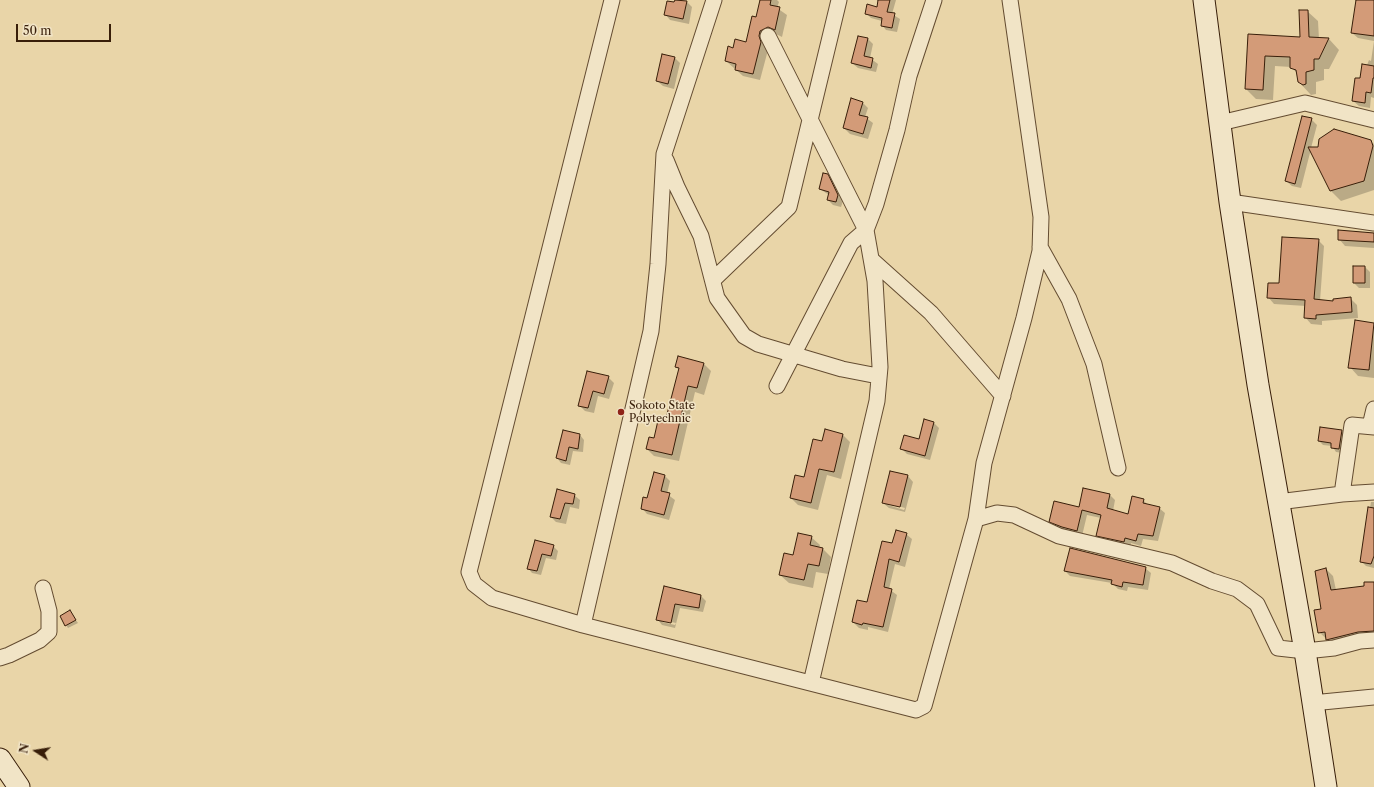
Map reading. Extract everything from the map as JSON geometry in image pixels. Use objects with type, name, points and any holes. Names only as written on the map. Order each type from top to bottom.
[{"type":"street","points":[[612,0],[468,572],[474,584],[492,598],[583,625],[916,710],[924,706],[976,519],[984,463],[1024,318],[1040,246],[1041,217],[1010,0]]},
{"type":"street","points":[[583,625],[651,331],[658,264],[664,154],[714,0]]},
{"type":"street","points":[[713,280],[789,207],[839,0]]},
{"type":"street","points":[[777,386],[851,244],[866,230],[876,204],[895,138],[909,76],[934,0]]},
{"type":"street","points":[[1204,0],[1230,202],[1278,502],[1305,651],[1326,787]]},
{"type":"street","points":[[768,36],[866,230],[875,281],[880,366],[877,401],[812,683]]},
{"type":"street","points":[[1220,123],[1305,103],[1374,120]]},
{"type":"street","points":[[664,154],[677,187],[700,236],[718,298],[744,336],[758,344],[842,369],[878,376]]},
{"type":"street","points":[[1230,202],[1374,223]]},
{"type":"street","points":[[1040,246],[1069,299],[1094,364],[1118,468]]},
{"type":"street","points":[[872,260],[931,314],[1003,396]]},
{"type":"street","points":[[1342,494],[1352,425],[1372,426],[1374,409]]},
{"type":"street","points":[[1278,502],[1342,494],[1374,492]]},
{"type":"street","points":[[976,519],[997,513],[1014,515],[1058,536],[1172,563],[1212,581],[1237,590],[1256,604],[1278,648],[1305,651],[1334,648],[1360,641],[1374,640]]},
{"type":"street","points":[[0,658],[9,656],[40,640],[49,632],[49,611],[43,588]]},
{"type":"street","points":[[1312,703],[1374,698]]},
{"type":"street","points":[[0,759],[19,787]]},
{"type":"building","points":[[675,0],[687,1],[683,19],[664,15],[667,1],[674,2]]},
{"type":"building","points":[[760,0],[771,0],[770,5],[780,7],[775,30],[768,27],[760,31],[759,36],[761,42],[753,74],[735,70],[736,64],[725,61],[728,46],[733,48],[735,39],[746,42],[752,16],[756,17]]},
{"type":"building","points":[[878,0],[890,0],[887,12],[895,13],[892,28],[881,26],[882,18],[865,14],[867,4],[877,7]]},
{"type":"building","points":[[1356,0],[1374,0],[1374,36],[1351,33]]},
{"type":"building","points":[[1299,10],[1308,10],[1309,37],[1329,38],[1319,59],[1314,59],[1314,70],[1306,72],[1306,84],[1303,85],[1298,82],[1296,70],[1290,68],[1290,57],[1265,56],[1263,90],[1245,89],[1248,34],[1300,37]]},
{"type":"building","points":[[858,36],[868,38],[864,56],[873,58],[871,68],[851,63]]},
{"type":"building","points":[[662,54],[675,57],[668,84],[656,81]]},
{"type":"building","points":[[1362,64],[1374,66],[1374,78],[1371,93],[1366,92],[1365,103],[1352,101],[1355,78],[1360,78]]},
{"type":"building","points":[[851,98],[863,102],[859,115],[868,117],[863,134],[843,128]]},
{"type":"building","points":[[1302,116],[1312,118],[1295,184],[1285,181]]},
{"type":"building","points":[[1334,129],[1371,140],[1373,146],[1364,181],[1330,191],[1308,147],[1318,147],[1319,139]]},
{"type":"building","points":[[823,173],[828,174],[838,195],[836,202],[827,200],[829,192],[819,189]]},
{"type":"building","points":[[1338,230],[1374,233],[1374,242],[1338,240]]},
{"type":"building","points":[[1282,237],[1319,239],[1314,299],[1333,301],[1333,299],[1351,297],[1352,312],[1316,315],[1316,319],[1304,318],[1305,300],[1267,298],[1268,283],[1279,283]]},
{"type":"building","points":[[1353,266],[1365,266],[1365,283],[1353,283]]},
{"type":"building","points":[[1355,320],[1374,323],[1369,370],[1348,368]]},
{"type":"building","points":[[678,356],[704,363],[697,388],[688,386],[672,455],[646,449],[649,437],[654,438],[659,416],[666,418],[679,368],[675,367]]},
{"type":"building","points":[[587,371],[609,376],[604,394],[593,391],[588,408],[578,406]]},
{"type":"building","points":[[924,419],[934,422],[925,456],[900,449],[904,435],[919,439]]},
{"type":"building","points":[[1320,427],[1342,430],[1339,449],[1331,448],[1331,443],[1318,441]]},
{"type":"building","points":[[825,429],[843,434],[834,472],[819,469],[811,503],[790,498],[795,475],[804,477],[813,439],[822,441]]},
{"type":"building","points":[[563,430],[580,434],[578,449],[569,447],[566,461],[556,458]]},
{"type":"building","points":[[890,471],[908,475],[900,507],[882,503]]},
{"type":"building","points":[[654,472],[665,475],[661,491],[670,493],[664,515],[641,509],[643,497],[647,498]]},
{"type":"building","points":[[1083,488],[1110,494],[1107,508],[1128,514],[1132,496],[1144,499],[1143,503],[1160,507],[1153,536],[1138,534],[1136,541],[1125,538],[1124,542],[1096,536],[1101,515],[1082,510],[1077,531],[1049,522],[1054,501],[1079,507]]},
{"type":"building","points":[[557,489],[575,494],[573,504],[565,503],[560,519],[550,517]]},
{"type":"building","points":[[1368,507],[1374,508],[1374,556],[1371,564],[1360,562]]},
{"type":"building","points":[[896,530],[907,533],[899,562],[889,559],[884,587],[892,589],[883,627],[863,623],[862,625],[852,622],[857,600],[867,602],[882,541],[892,543]]},
{"type":"building","points":[[798,533],[812,536],[810,545],[823,548],[819,566],[808,564],[804,580],[779,575],[784,553],[793,555]]},
{"type":"building","points":[[535,540],[554,545],[551,556],[542,554],[537,571],[527,569]]},
{"type":"building","points":[[1070,548],[1146,567],[1143,585],[1123,582],[1122,587],[1111,584],[1112,580],[1064,571]]},
{"type":"building","points":[[1326,568],[1331,590],[1364,586],[1364,582],[1374,582],[1374,631],[1358,632],[1326,640],[1325,632],[1318,633],[1314,610],[1321,609],[1315,571]]},
{"type":"building","points":[[664,586],[701,595],[699,608],[675,604],[671,623],[656,620]]},
{"type":"building","points":[[70,610],[76,620],[65,626],[60,616]]},
{"type":"place","name":"Sokoto State Polytechnic","points":[[621,412]]}]
